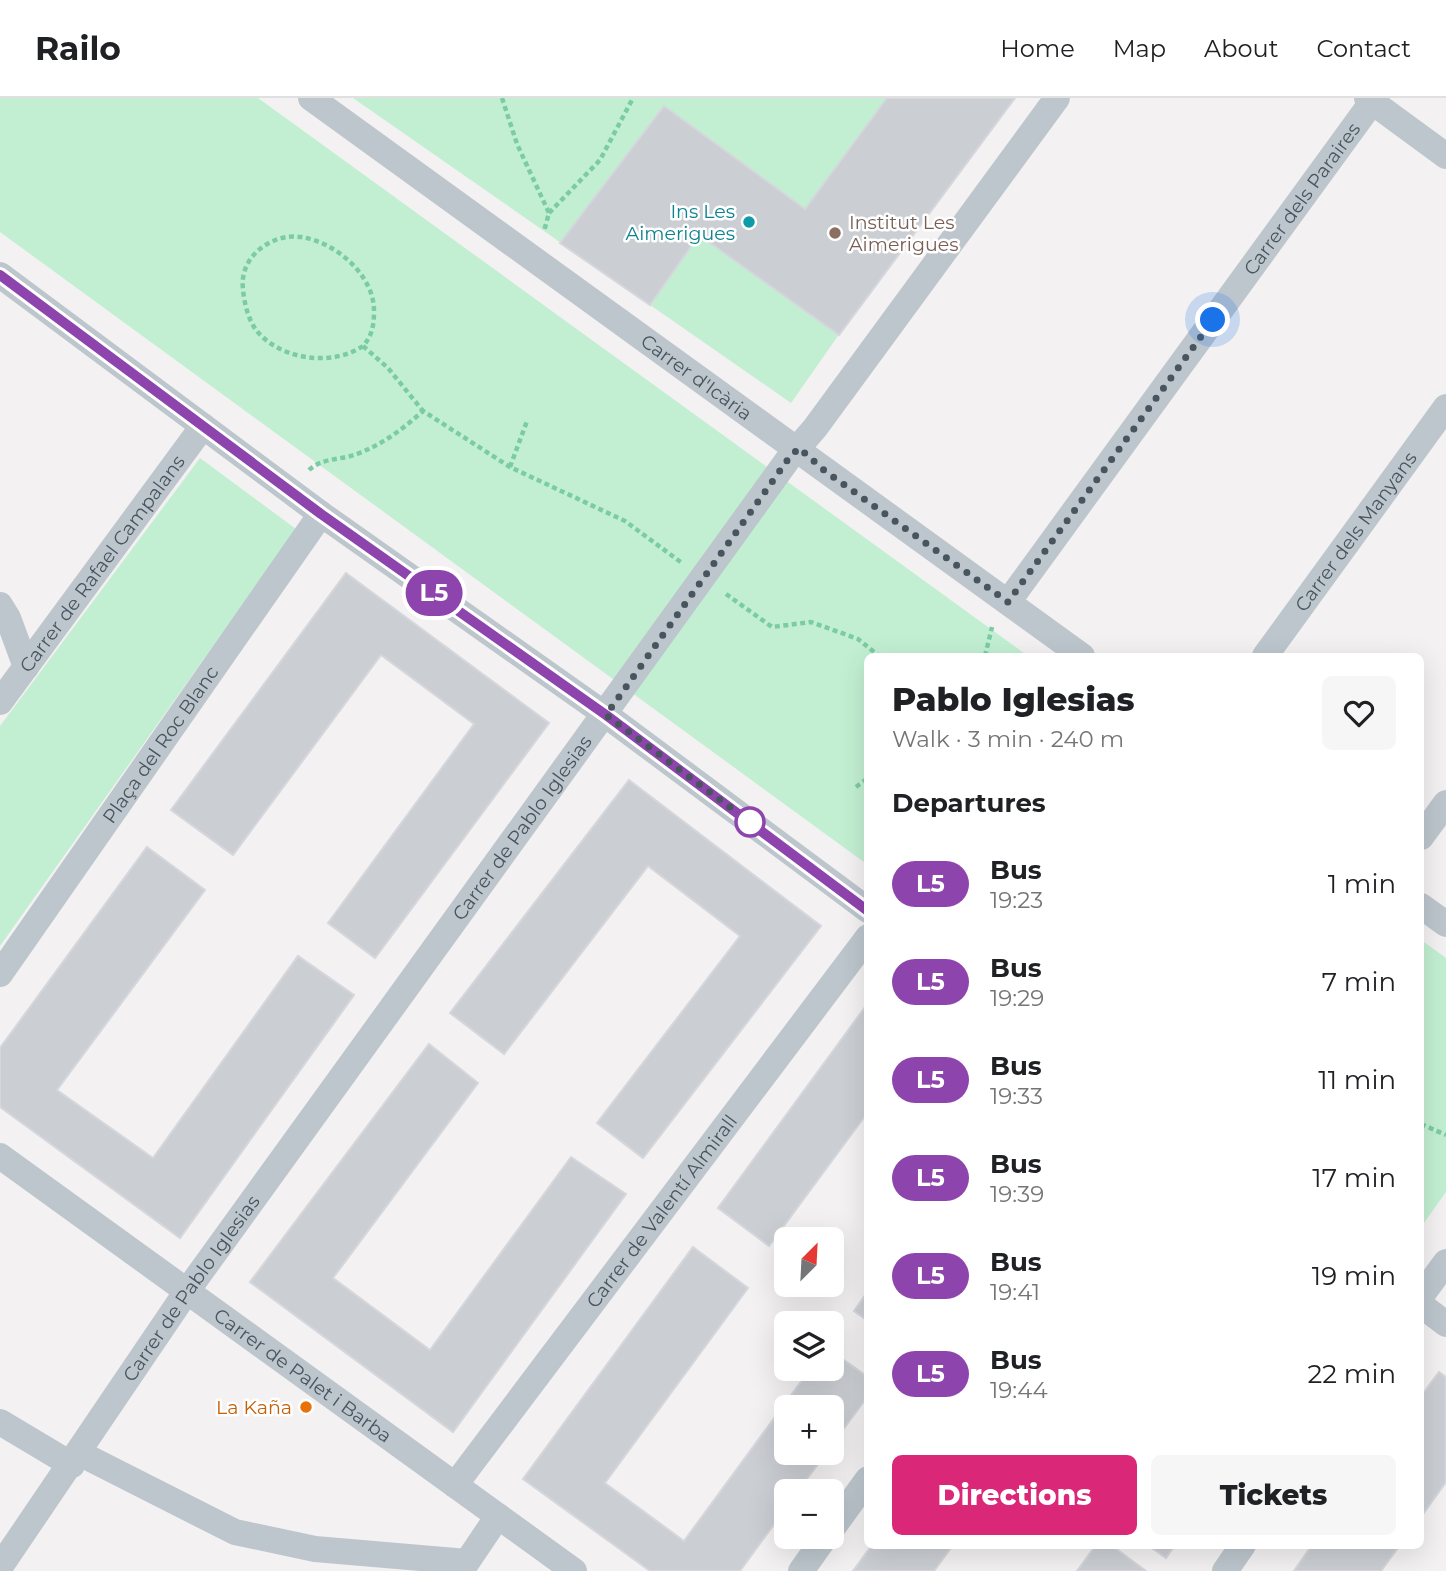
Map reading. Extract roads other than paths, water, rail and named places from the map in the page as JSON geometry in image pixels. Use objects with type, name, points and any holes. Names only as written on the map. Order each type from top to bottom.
[{"type":"street","name":"Carrer d'Icària","points":[[311,98],[745,414],[799,448],[825,471],[1078,653]]},
{"type":"street","name":"Carrer de Pablo Iglesias","points":[[0,1567],[76,1459],[187,1291],[606,715],[784,464],[799,448],[1057,98]]},
{"type":"street","points":[[1369,100],[1446,156]]},
{"type":"street","name":"Carrer dels Paraires","points":[[1008,602],[1369,100]]},
{"type":"street","points":[[0,275],[321,514],[606,715],[864,908]]},
{"type":"street","name":"Carrer dels Manyans","points":[[1267,653],[1446,407]]},
{"type":"street","name":"Carrer de Rafael Campalans","points":[[0,702],[203,426]]},
{"type":"street","name":"Plaça del Roc Blanc","points":[[0,974],[321,514]]},
{"type":"street","points":[[0,605],[8,618],[26,667]]},
{"type":"street","points":[[1424,832],[1446,803]]},
{"type":"street","points":[[1424,908],[1446,924]]},
{"type":"street","name":"Carrer de Valentí Almirall","points":[[455,1485],[864,942]]},
{"type":"street","name":"Carrer de Palet i Barba","points":[[0,1156],[574,1571]]},
{"type":"street","points":[[1424,1292],[1446,1262]]},
{"type":"street","points":[[1424,1308],[1446,1324]]},
{"type":"street","points":[[0,1422],[235,1532],[315,1549],[467,1562],[498,1516]]},
{"type":"street","points":[[844,1512],[864,1485]]},
{"type":"street","points":[[801,1571],[817,1549]]},
{"type":"street","points":[[1225,1571],[1240,1549]]},
{"type":"place","name":"Ins Les Aimerigues","points":[[749,222]]},
{"type":"place","name":"Institut Les Aimerigues","points":[[835,233]]},
{"type":"place","name":"La Kaña","points":[[306,1407]]}]
